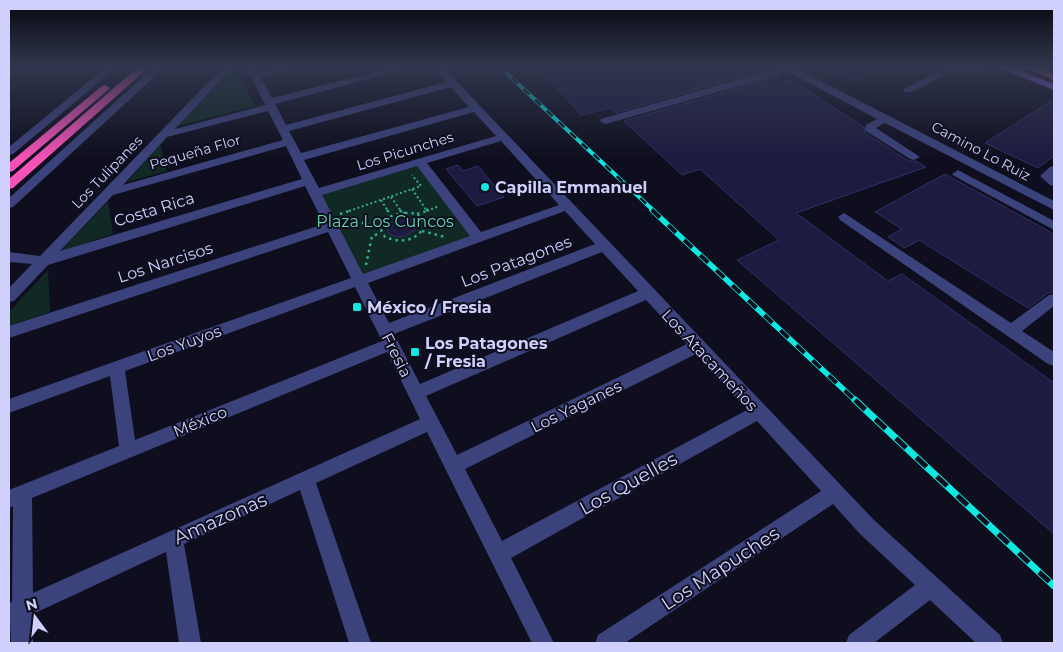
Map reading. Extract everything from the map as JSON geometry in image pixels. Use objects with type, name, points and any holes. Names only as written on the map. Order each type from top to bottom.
[{"type":"highway","points":[[9,169],[93,97]]},
{"type":"highway","points":[[9,185],[109,97]]},
{"type":"street","points":[[9,152],[75,97]]},
{"type":"street","points":[[9,204],[126,97]]},
{"type":"street","name":"Los Tulipanes","points":[[9,298],[199,97]]},
{"type":"street","name":"Fresia","points":[[266,97],[312,187],[336,221],[362,275],[388,337],[543,643]]},
{"type":"street","points":[[164,135],[298,97]]},
{"type":"street","name":"Pequeña Flor","points":[[109,192],[407,97]]},
{"type":"street","name":"Los Atacameños","points":[[466,97],[834,493],[888,548],[992,643]]},
{"type":"street","points":[[605,121],[686,97]]},
{"type":"street","name":"Camino Lo Ruiz","points":[[846,97],[1054,206]]},
{"type":"street","points":[[297,158],[476,108]]},
{"type":"street","points":[[886,118],[870,127],[870,129],[914,157]]},
{"type":"street","name":"Los Picunches","points":[[312,187],[405,167],[504,137]]},
{"type":"street","points":[[420,162],[478,238]]},
{"type":"street","points":[[1054,169],[1046,176],[1054,182]]},
{"type":"street","points":[[958,174],[1054,226]]},
{"type":"street","name":"Costa Rica","points":[[9,257],[44,261],[312,187]]},
{"type":"street","name":"Los Yuyos","points":[[9,406],[362,275],[478,238],[567,206]]},
{"type":"street","points":[[844,217],[1054,360]]},
{"type":"street","name":"Los Narcisos","points":[[9,332],[336,221]]},
{"type":"street","name":"Los Patagones","points":[[388,337],[604,246]]},
{"type":"street","points":[[416,392],[648,293]]},
{"type":"street","points":[[1011,331],[1054,299]]},
{"type":"street","name":"México","points":[[16,496],[128,451],[388,337]]},
{"type":"street","name":"Los Yaganes","points":[[453,466],[698,346]]},
{"type":"street","points":[[117,367],[128,451]]},
{"type":"street","name":"Los Quelles","points":[[498,554],[759,412]]},
{"type":"street","name":"Amazonas","points":[[16,611],[431,422]]},
{"type":"street","points":[[306,480],[360,643]]},
{"type":"street","name":"Los Mapuches","points":[[606,643],[834,493]]},
{"type":"street","points":[[16,496],[16,611],[22,643]]},
{"type":"street","points":[[174,540],[190,643]]},
{"type":"street","points":[[857,643],[930,587]]},
{"type":"path","points":[[336,221],[381,200],[421,186],[405,167]]},
{"type":"path","points":[[412,189],[427,210]]},
{"type":"path","points":[[391,196],[402,213]]},
{"type":"path","points":[[381,200],[392,216]]},
{"type":"path","points":[[416,215],[424,222],[422,231],[412,238],[398,241],[385,237],[382,233],[381,226],[386,219],[392,216],[402,213],[416,215],[452,202]]},
{"type":"path","points":[[336,221],[351,218],[368,225],[381,226]]},
{"type":"path","points":[[422,231],[449,238]]},
{"type":"path","points":[[362,275],[372,236],[382,233]]},
{"type":"green space","points":[[205,97],[251,97],[255,106],[178,126]]},
{"type":"green space","points":[[160,144],[167,171],[127,182]]},
{"type":"green space","name":"Plaza Los Cuncos","points":[[419,165],[474,236],[362,275],[321,194]]},
{"type":"green space","points":[[108,201],[113,234],[61,251]]},
{"type":"green space","points":[[48,270],[50,312],[9,326],[9,312]]},
{"type":"building","points":[[565,97],[669,97],[616,113],[611,108],[581,115]]},
{"type":"building","points":[[706,97],[818,97],[864,127],[865,133],[909,161],[916,161],[926,167],[796,213],[888,281],[902,274],[1054,383],[1054,534],[737,260],[779,240],[700,169],[682,175],[624,121]]},
{"type":"building","points":[[1054,99],[1054,156],[1038,168],[985,143]]},
{"type":"building","name":"Capilla Emmanuel","points":[[458,165],[463,171],[478,166],[504,197],[477,206],[446,169]]},
{"type":"building","points":[[945,174],[1054,234],[1054,292],[1048,293],[1028,308],[919,240],[905,248],[888,237],[902,229],[875,212]]},
{"type":"building","points":[[405,215],[417,226],[415,230],[404,236],[395,237],[387,230],[389,224]]},
{"type":"railway","points":[[533,97],[654,211]]},
{"type":"railway","points":[[652,210],[856,401]]},
{"type":"railway","points":[[855,400],[1054,586]]},
{"type":"place","name":"Capilla Emmanuel","points":[[485,187]]},
{"type":"place","name":"México / Fresia","points":[[357,307]]},
{"type":"place","name":"Los Patagones / Fresia","points":[[415,352]]}]
